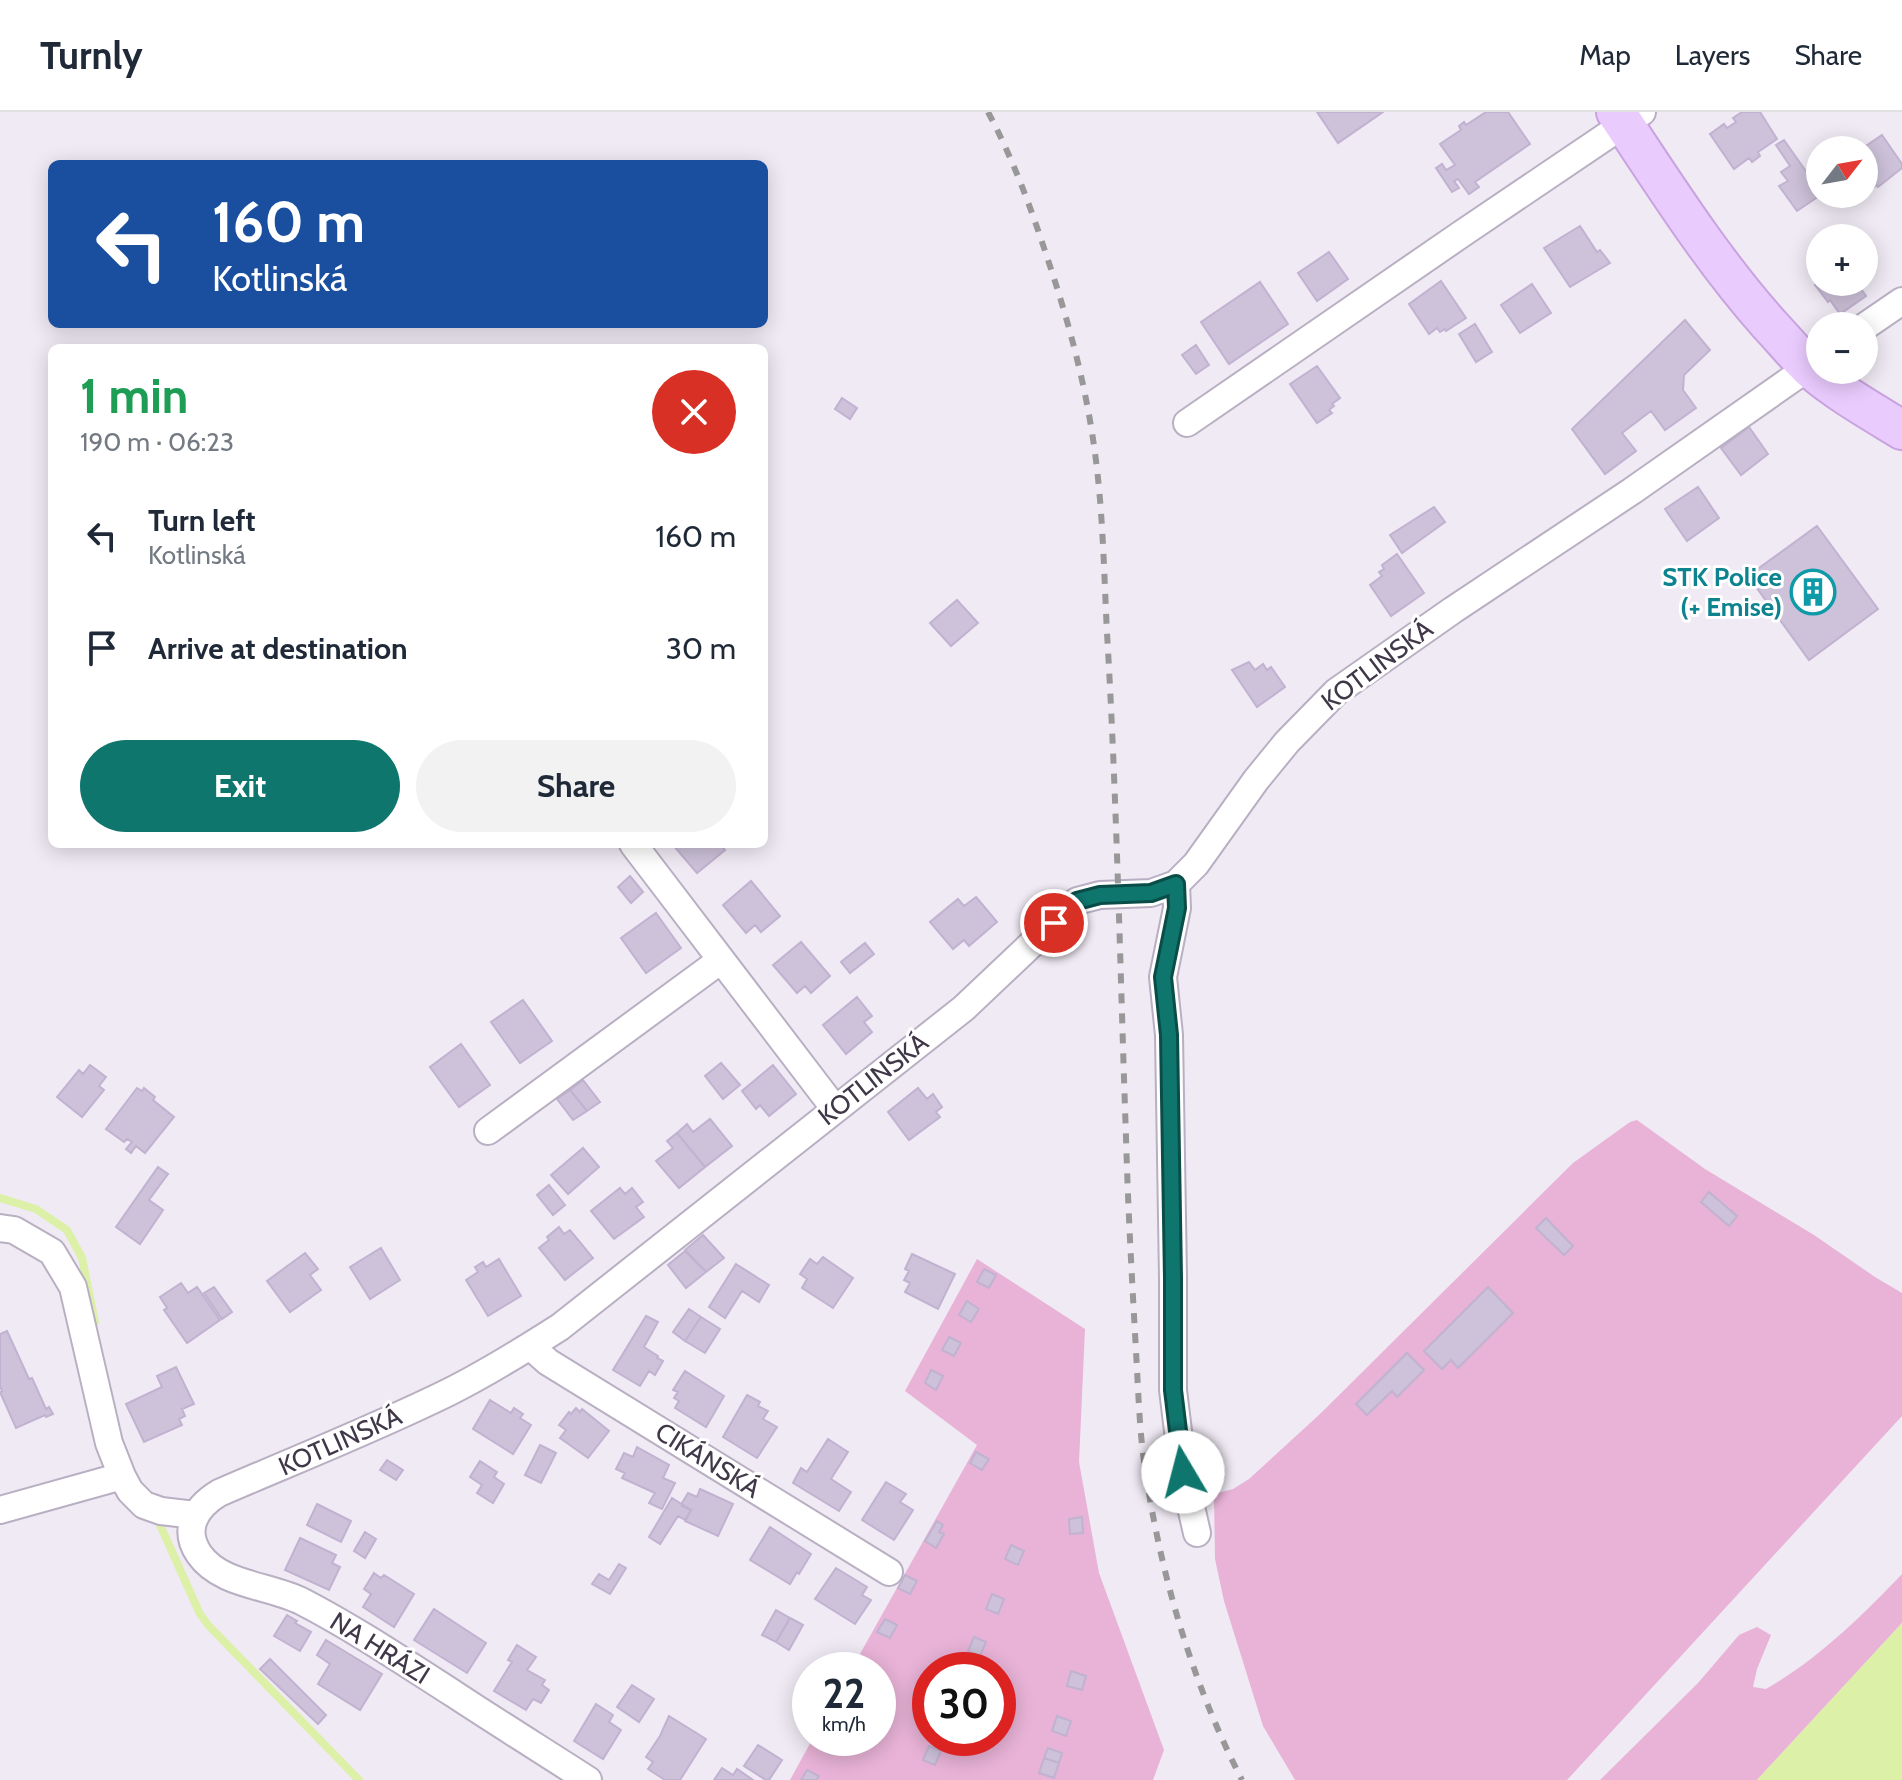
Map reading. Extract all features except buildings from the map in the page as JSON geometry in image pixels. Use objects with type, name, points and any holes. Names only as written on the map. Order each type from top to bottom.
[{"type":"main road","points":[[1627,116],[1711,253],[1789,347],[1806,359]]},
{"type":"main road","points":[[1837,384],[1862,406],[1902,430]]},
{"type":"street","points":[[1187,423],[1627,116]]},
{"type":"street","points":[[1878,317],[1902,301]]},
{"type":"street","name":"KOTLINSKÁ","points":[[195,1515],[201,1506],[219,1493],[449,1392],[560,1327],[964,1008],[1077,901],[1100,895],[1151,893],[1176,884],[1196,864],[1287,742],[1336,692],[1806,371]]},
{"type":"street","points":[[636,848],[835,1109]]},
{"type":"street","points":[[1176,884],[1177,908],[1163,977],[1169,1035],[1173,1377],[1178,1438],[1197,1533]]},
{"type":"street","points":[[488,1131],[721,960]]},
{"type":"street","points":[[0,1228],[14,1230],[52,1252],[73,1287],[103,1421],[130,1491],[152,1508],[195,1515]]},
{"type":"street","name":"CIKÁNSKÁ","points":[[530,1346],[561,1370],[889,1572]]},
{"type":"street","points":[[0,1510],[122,1476]]},
{"type":"street","name":"NA HRÁZI","points":[[195,1515],[193,1541],[198,1553],[209,1565],[221,1573],[297,1599],[343,1623],[588,1780]]},
{"type":"shaded area","points":[[1637,1120],[1705,1169],[1902,1293],[1902,1416],[1567,1780],[1295,1780],[1263,1726],[1224,1601],[1215,1559],[1214,1494],[1233,1489],[1249,1479],[1320,1414],[1573,1163]]},
{"type":"shaded area","points":[[977,1259],[1085,1329],[1079,1462],[1099,1573],[1164,1750],[1153,1780],[790,1780],[803,1756],[896,1756],[896,1652],[861,1652],[977,1445],[905,1391]]},
{"type":"shaded area","points":[[1902,1574],[1902,1623],[1757,1780],[1600,1780],[1698,1683],[1739,1635],[1757,1627],[1771,1635],[1753,1687],[1766,1689],[1838,1637]]},
{"type":"shaded area","points":[[1902,1623],[1902,1780],[1757,1780]]},
{"type":"waterway","points":[[0,1198],[36,1209],[67,1230],[82,1258],[95,1322]]},
{"type":"waterway","points":[[156,1516],[200,1614],[208,1625],[359,1780]]},
{"type":"railway","points":[[988,112],[1034,217],[1054,278],[1075,352],[1091,428],[1103,543],[1129,1218],[1143,1454],[1157,1538],[1179,1621],[1207,1702],[1242,1780]]},
{"type":"place","name":"STK Police (+ Emise)","points":[[1813,592]]},
{"type":"route","points":[[1054,923],[1077,901],[1100,895],[1151,893],[1176,884],[1177,908],[1166,957],[1163,994],[1169,1035],[1173,1390],[1183,1472]]}]
